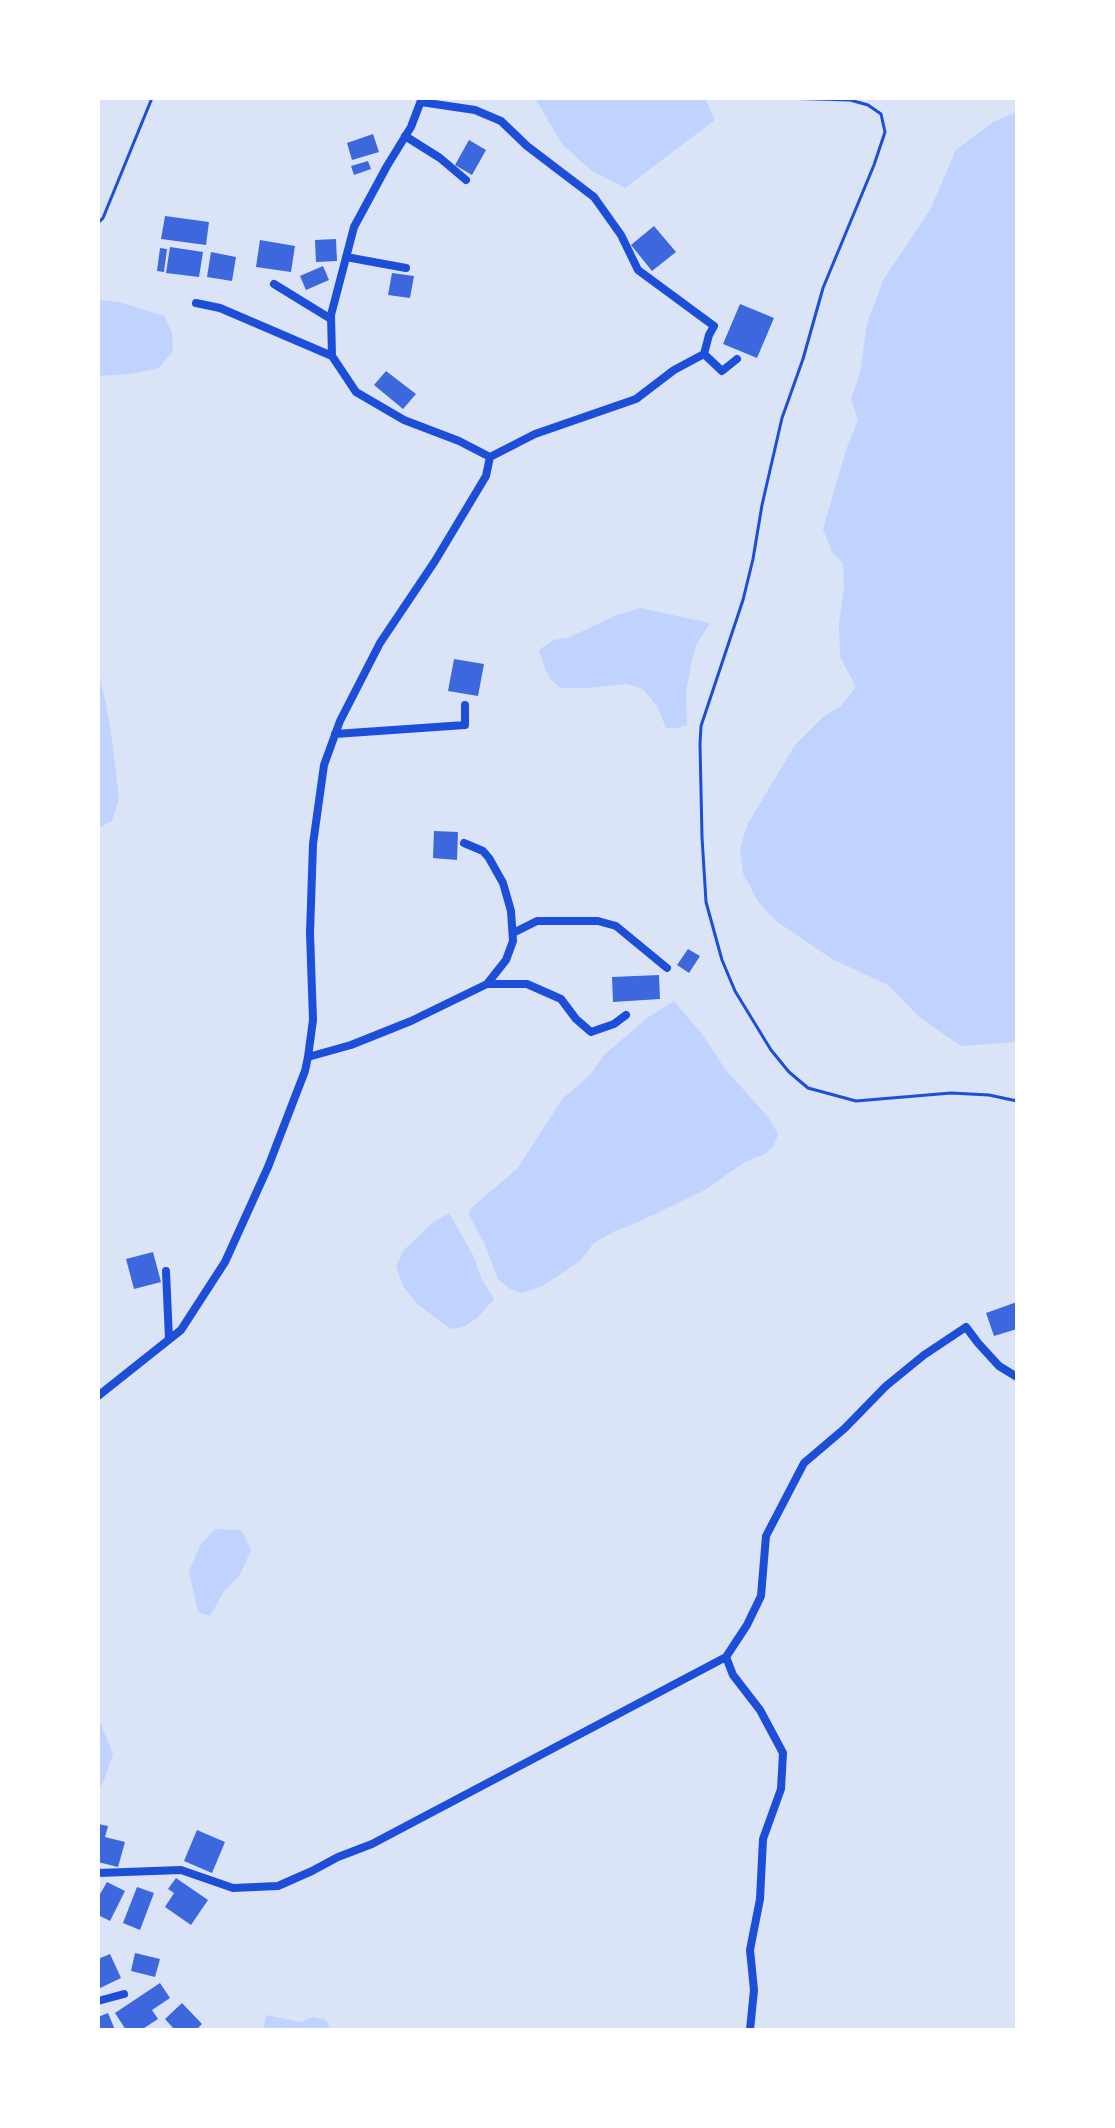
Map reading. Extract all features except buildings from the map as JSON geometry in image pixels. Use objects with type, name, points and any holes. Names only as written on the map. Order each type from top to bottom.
[{"type":"street","points":[[422,100],[475,110],[501,121],[527,146],[594,197],[621,235],[638,270],[714,326],[704,354],[674,370],[636,399],[535,434],[490,457],[459,441],[404,420],[356,392],[332,356],[331,319],[354,227],[411,127],[422,100]]},
{"type":"street","points":[[405,136],[440,158],[466,180]]},
{"type":"street","points":[[346,257],[406,268]]},
{"type":"street","points":[[274,284],[331,319]]},
{"type":"street","points":[[196,303],[220,308],[332,356]]},
{"type":"street","points":[[704,354],[722,371],[737,359]]},
{"type":"street","points":[[98,1396],[181,1330],[225,1262],[268,1167],[308,1057],[313,1020],[310,933],[313,844],[324,765],[335,734],[380,643],[435,561],[486,476],[490,457]]},
{"type":"street","points":[[335,734],[465,725],[465,705]]},
{"type":"street","points":[[308,1057],[351,1045],[411,1021],[487,984],[506,960],[513,933],[503,883],[483,851],[464,843]]},
{"type":"street","points":[[513,933],[537,921],[598,921],[616,926],[667,968]]},
{"type":"street","points":[[487,984],[527,984],[561,999],[591,1032],[614,1024],[626,1015]]},
{"type":"street","points":[[166,1271],[169,1339]]},
{"type":"street","points":[[98,1873],[181,1870],[233,1888],[278,1886],[372,1844],[726,1657],[761,1596],[766,1536],[804,1463],[844,1429],[886,1386],[966,1327],[999,1366],[1017,1377]]},
{"type":"street","points":[[726,1657],[733,1675],[760,1710],[783,1753],[781,1789],[763,1839],[760,1899],[750,1950],[754,1990],[750,2030]]},
{"type":"street","points":[[98,2001],[124,1994]]},
{"type":"path","points":[[98,223],[103,218],[152,98]]},
{"type":"path","points":[[782,98],[850,100],[868,105],[881,114],[885,132],[823,288],[782,418],[743,600],[701,726],[706,902],[722,960],[735,991],[771,1050],[789,1072],[808,1088],[856,1101],[951,1093],[989,1095],[1017,1101]]},
{"type":"shaded area","points":[[98,98],[1017,98],[1017,2030],[98,2030]]},
{"type":"water","points":[[535,98],[705,98],[715,120],[625,188],[592,171],[562,144]]},
{"type":"water","points":[[1017,112],[1017,1042],[961,1046],[919,1017],[888,985],[832,959],[776,921],[757,900],[743,873],[740,849],[747,825],[795,745],[824,716],[840,707],[856,687],[840,657],[843,564],[832,552],[823,529],[858,420],[851,399],[860,373],[867,324],[883,280],[930,210],[956,150],[993,122]]},
{"type":"water","points":[[98,300],[119,302],[164,316],[172,333],[173,351],[159,368],[98,376]]},
{"type":"water","points":[[640,608],[710,623],[696,645],[691,664],[686,693],[687,725],[666,728],[657,706],[643,689],[627,684],[561,688],[550,679],[544,666],[539,650],[553,640],[568,638]]},
{"type":"water","points":[[98,667],[110,725],[119,798],[112,821],[98,828]]},
{"type":"water","points":[[674,1001],[702,1034],[725,1069],[768,1117],[778,1134],[774,1146],[703,1191],[594,1243],[580,1261],[544,1285],[523,1293],[510,1289],[498,1279],[469,1215],[471,1208],[517,1169],[563,1098],[589,1076],[604,1055],[647,1018]]},
{"type":"water","points":[[449,1213],[494,1299],[477,1318],[463,1327],[451,1329],[417,1304],[403,1286],[396,1266],[404,1250],[432,1223]]},
{"type":"water","points":[[215,1529],[241,1530],[251,1550],[241,1573],[223,1593],[210,1616],[198,1612],[189,1571],[201,1544]]},
{"type":"water","points":[[98,1717],[113,1754],[98,1791]]},
{"type":"water","points":[[266,2015],[300,2022],[314,2017],[326,2020],[331,2030],[263,2030]]}]
